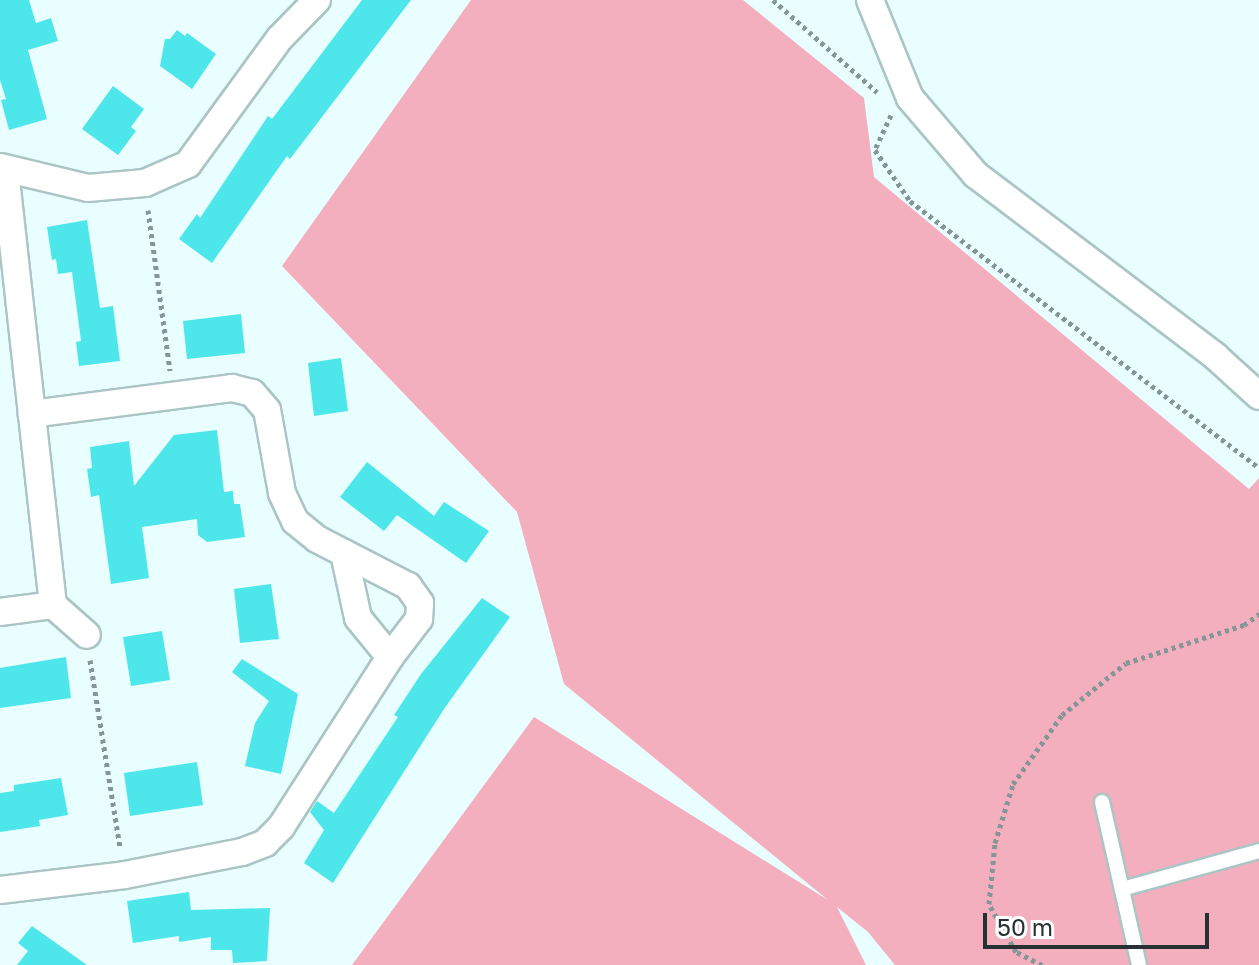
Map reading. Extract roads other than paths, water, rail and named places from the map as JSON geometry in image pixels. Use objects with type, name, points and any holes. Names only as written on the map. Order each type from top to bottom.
[{"type":"street","points":[[87,635],[53,605],[3,168],[88,188],[145,183],[188,164],[280,38],[317,0]]},
{"type":"street","points":[[870,0],[903,102],[976,175],[1215,356],[1259,396]]},
{"type":"street","points":[[0,890],[125,875],[242,852],[265,843],[281,827],[390,657],[419,619],[420,603],[408,586],[317,539],[295,521],[282,493],[267,410],[252,393],[232,388],[32,414]]},
{"type":"street","points":[[344,553],[358,618],[390,657]]},
{"type":"street","points":[[0,612],[53,605]]},
{"type":"lane","points":[[1102,802],[1139,965]]},
{"type":"lane","points":[[1122,889],[1259,851]]}]
